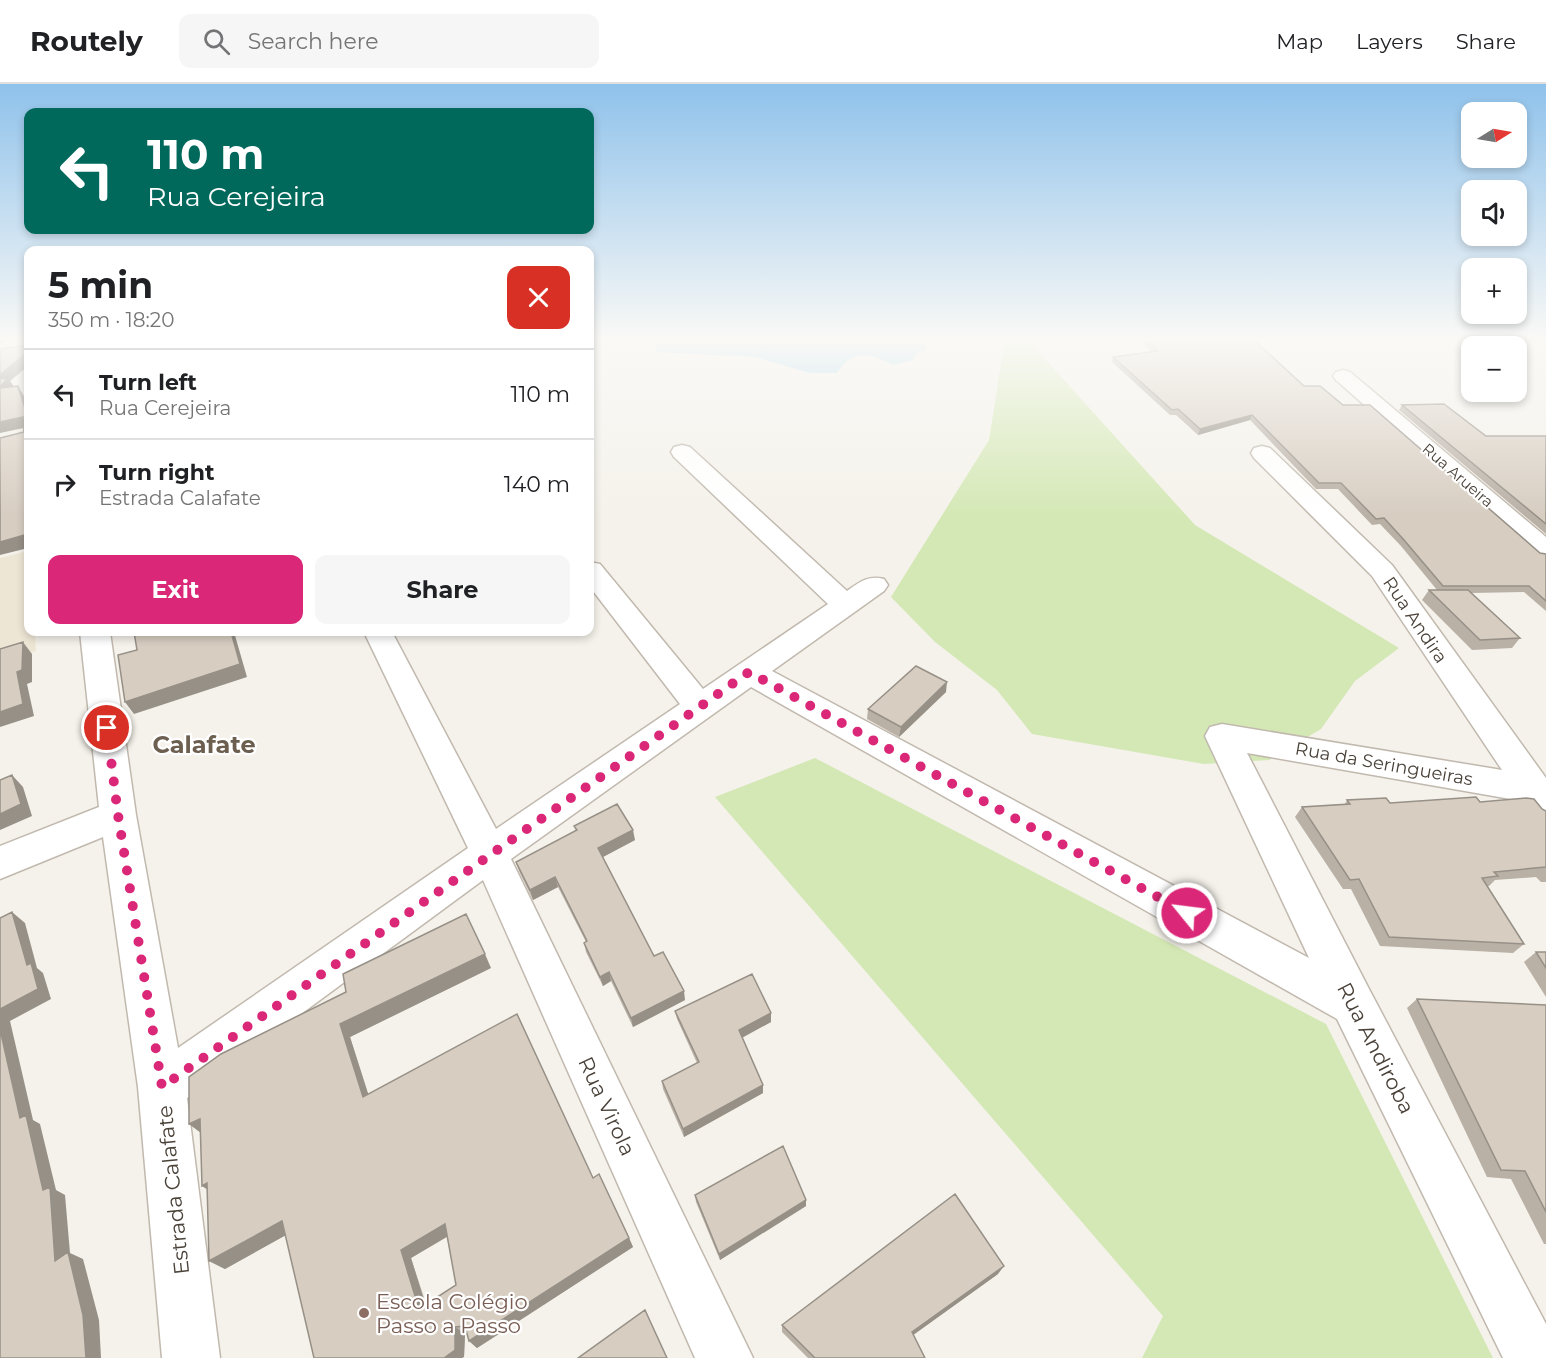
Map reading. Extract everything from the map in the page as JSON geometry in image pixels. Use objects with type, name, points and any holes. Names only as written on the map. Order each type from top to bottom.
[{"type":"street","name":"Rua Arueira","points":[[1368,397],[1546,551]]},
{"type":"street","points":[[682,452],[846,605]]},
{"type":"street","name":"Rua Andira","points":[[1262,453],[1382,571],[1541,796]]},
{"type":"street","points":[[594,575],[700,707]]},
{"type":"street","points":[[162,1087],[874,585]]},
{"type":"street","name":"Estrada Calafate","points":[[96,636],[118,815],[162,1087],[191,1358]]},
{"type":"street","name":"Rua Virola","points":[[380,636],[490,854],[724,1358]]},
{"type":"street","points":[[749,672],[1353,1004]]},
{"type":"street","name":"Rua da Seringueiras","points":[[1222,735],[1541,796]]},
{"type":"street","name":"Rua Andiroba","points":[[1222,735],[1353,1004],[1533,1358]]},
{"type":"street","points":[[0,863],[118,815]]},
{"type":"shaded area","points":[[24,552],[24,636],[35,636],[36,651],[0,662],[0,558]]},
{"type":"green space","points":[[996,397],[1080,397],[1195,525],[1399,648],[1355,681],[1321,729],[1269,760],[1204,764],[1032,734],[997,690],[935,642],[891,597],[989,440]]},
{"type":"green space","points":[[815,758],[1326,1024],[1493,1358],[1142,1358],[1163,1316],[715,797]]},
{"type":"building","points":[[0,397],[22,397],[24,405],[24,432],[23,417],[0,422]]},
{"type":"building","points":[[1158,397],[1334,397],[1343,405],[1370,405],[1540,553],[1546,554],[1546,601],[1529,586],[1443,586],[1384,518],[1376,519],[1341,483],[1319,483],[1252,415],[1200,429],[1178,409],[1172,410]]},
{"type":"building","points":[[1444,404],[1486,436],[1546,436],[1546,524],[1402,405]]},
{"type":"building","points":[[24,432],[24,535],[0,542],[0,438]]},
{"type":"building","points":[[1429,590],[1468,590],[1520,638],[1480,640]]},
{"type":"building","points":[[135,636],[232,636],[240,664],[125,702],[118,655],[137,650]]},
{"type":"building","points":[[23,642],[22,670],[17,672],[23,704],[0,712],[0,649]]},
{"type":"building","points":[[916,666],[947,682],[901,727],[868,709]]},
{"type":"building","points":[[12,775],[21,804],[0,814],[0,780]]},
{"type":"building","points":[[1476,797],[1480,802],[1534,799],[1546,811],[1546,867],[1494,872],[1498,876],[1482,878],[1524,944],[1389,937],[1359,879],[1350,880],[1302,807],[1350,804],[1347,800],[1386,798],[1390,803]]},
{"type":"building","points":[[617,804],[633,830],[598,848],[654,956],[663,952],[684,991],[631,1018],[609,972],[600,977],[584,943],[587,941],[555,877],[530,890],[516,862],[577,830],[574,826]]},
{"type":"building","points":[[12,912],[27,965],[31,963],[38,989],[0,1009],[0,918]]},
{"type":"building","points":[[466,914],[485,954],[340,1024],[363,1097],[517,1014],[593,1178],[599,1174],[629,1238],[469,1341],[465,1326],[455,1327],[455,1350],[444,1358],[314,1358],[282,1221],[209,1261],[207,1183],[202,1186],[200,1119],[189,1124],[189,1077],[221,1054],[346,992],[343,974]],"holes":[[[445,1224],[456,1285],[419,1309],[401,1250]]]},
{"type":"building","points":[[1536,952],[1546,952],[1546,968]]},
{"type":"building","points":[[752,974],[771,1013],[739,1030],[763,1085],[683,1129],[662,1081],[699,1062],[675,1011]]},
{"type":"building","points":[[1417,999],[1546,1005],[1546,1212],[1525,1171],[1501,1170]]},
{"type":"building","points":[[0,1029],[20,1118],[26,1115],[43,1190],[50,1187],[55,1261],[68,1252],[83,1315],[86,1358],[0,1358]]},
{"type":"building","points":[[783,1146],[806,1200],[719,1254],[695,1195]]},
{"type":"building","points":[[955,1194],[1004,1266],[912,1332],[925,1358],[815,1358],[782,1325]]},
{"type":"building","points":[[645,1310],[667,1358],[578,1358]]},
{"type":"place","name":"Escola Colégio Passo a Passo","points":[[364,1313]]},
{"type":"district","name":"Calafate","points":[[204,744]]},
{"type":"route","points":[[107,728],[118,815],[162,1087],[749,672],[1187,913]]}]
